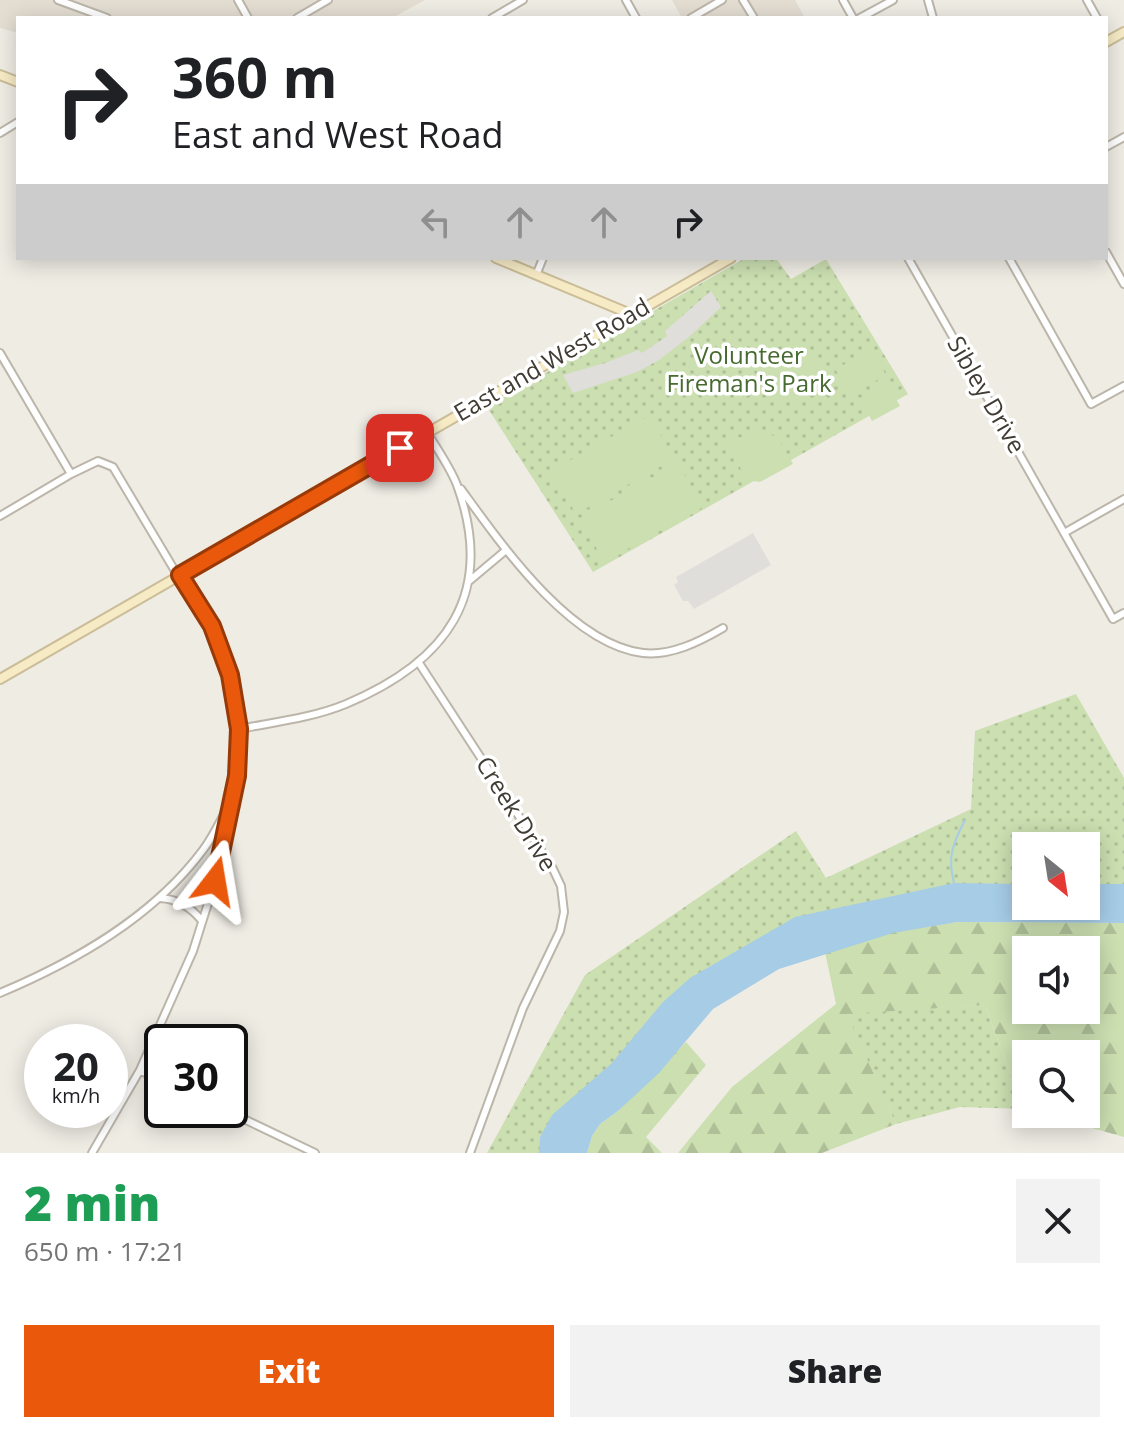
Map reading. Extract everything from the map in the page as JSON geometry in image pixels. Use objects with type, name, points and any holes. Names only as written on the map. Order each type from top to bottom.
[{"type":"street","points":[[58,0],[102,16]]},
{"type":"street","points":[[300,16],[328,0]]},
{"type":"street","points":[[495,16],[523,0]]},
{"type":"street","points":[[694,16],[722,0]]},
{"type":"street","points":[[864,16],[893,0]]},
{"type":"street","points":[[1108,256],[1124,284]]},
{"type":"street","points":[[501,260],[633,315]]},
{"type":"street","points":[[537,273],[542,260]]},
{"type":"street","name":"East and West Road","points":[[0,679],[728,260]]},
{"type":"street","name":"Sibley Drive","points":[[909,260],[1113,619],[1124,613]]},
{"type":"street","points":[[1010,260],[1091,404],[1124,386]]},
{"type":"street","points":[[0,353],[71,474]]},
{"type":"street","points":[[427,432],[456,483],[505,551],[552,601],[589,631],[623,648],[644,653],[675,650],[723,628]]},
{"type":"street","points":[[0,516],[98,461],[113,467],[212,626],[230,675],[239,729],[237,776],[229,824],[193,951],[140,1070],[92,1153]]},
{"type":"street","points":[[239,729],[306,716],[346,704],[419,663],[444,639],[466,597],[471,565],[468,522],[456,483]]},
{"type":"street","points":[[1064,533],[1124,499]]},
{"type":"street","points":[[468,582],[505,551]]},
{"type":"street","name":"Creek Drive","points":[[419,663],[552,867],[561,886],[564,912],[560,931],[523,1008],[470,1153]]},
{"type":"street","points":[[0,993],[45,974],[80,954],[160,898],[204,849],[230,804]]},
{"type":"street","points":[[160,898],[185,905],[202,921]]},
{"type":"street","points":[[140,1070],[144,1072]]},
{"type":"street","points":[[248,1122],[305,1151],[315,1153]]},
{"type":"shaded area","points":[[0,0],[425,0],[396,16],[16,16],[16,32],[0,28]]},
{"type":"shaded area","points":[[672,0],[795,0],[804,16],[681,16]]},
{"type":"shaded area","points":[[711,291],[721,307],[659,360],[637,372],[573,393],[563,375],[638,350],[642,353],[667,336],[665,331]]},
{"type":"shaded area","points":[[753,533],[771,565],[694,609],[688,601],[683,601],[674,585],[678,582],[676,577]]},
{"type":"green space","name":"Volunteer Fireman's Park","points":[[742,260],[777,260],[791,279],[827,260],[908,394],[593,572],[487,407]]},
{"type":"green space","points":[[791,343],[802,344],[827,385],[802,400],[780,403],[772,397],[754,367]]},
{"type":"green space","points":[[873,350],[886,375],[851,395],[835,369]]},
{"type":"green space","points":[[887,382],[900,406],[872,421],[860,398]]},
{"type":"green space","points":[[650,415],[674,459],[576,514],[551,471]]},
{"type":"green space","points":[[767,431],[780,441],[793,464],[760,482],[747,480],[727,444],[749,433]]},
{"type":"green space","points":[[678,463],[703,507],[604,562],[580,518]]},
{"type":"green space","points":[[1076,694],[1124,778],[1124,904],[1100,903],[1100,832],[1012,832],[1012,903],[728,970],[564,1153],[487,1153],[585,975],[796,831],[826,878],[971,809],[975,731]]},
{"type":"green space","points":[[957,922],[1124,923],[1124,1137],[1092,1128],[1100,1128],[1100,1040],[1012,1040],[1012,1079],[985,1005],[847,1014],[896,1124],[822,1153],[678,1153],[732,1087],[836,1004],[825,952],[893,932]]},
{"type":"green space","points":[[985,1005],[1012,1079],[1012,1109],[960,1107],[896,1124],[846,1013]]},
{"type":"green space","points":[[686,1042],[706,1065],[646,1137],[662,1153],[587,1153],[600,1124],[618,1111]]},
{"type":"water","points":[[954,883],[1012,884],[1012,920],[1100,920],[1100,884],[1124,884],[1124,923],[957,922],[893,933],[779,969],[713,1009],[659,1073],[600,1124],[587,1153],[539,1153],[540,1137],[552,1115],[611,1064],[663,1002],[690,978],[795,917]]},
{"type":"waterway","points":[[954,883],[952,850],[965,820]]},
{"type":"route","points":[[215,881],[237,776],[239,729],[230,675],[212,626],[180,575],[400,448]]}]
